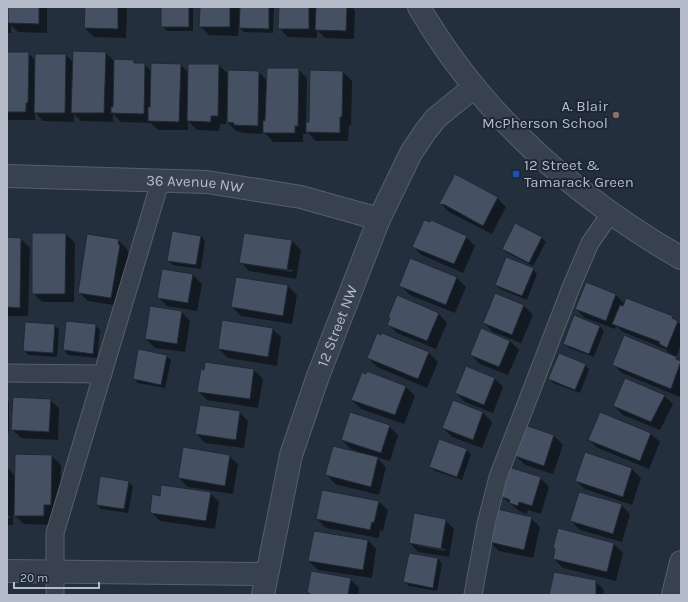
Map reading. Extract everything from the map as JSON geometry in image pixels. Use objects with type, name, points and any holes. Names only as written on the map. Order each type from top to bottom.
[{"type":"street","points":[[419,7],[451,57],[474,87],[520,137],[562,176],[610,214],[681,258]]},
{"type":"street","name":"12 Street NW","points":[[264,585],[291,455],[318,376],[379,219],[411,153],[425,132],[436,118],[474,87]]},
{"type":"street","name":"36 Avenue NW","points":[[7,176],[161,179],[207,182],[255,188],[301,197],[379,219]]},
{"type":"street","points":[[673,595],[681,562]]},
{"type":"street","points":[[7,570],[264,585]]},
{"type":"lane","points":[[55,595],[55,533],[161,179]]},
{"type":"lane","points":[[473,595],[486,524],[498,477],[572,285],[590,243],[610,214]]},
{"type":"lane","points":[[7,373],[103,374]]},
{"type":"building","points":[[8,7],[39,7],[39,24],[8,23]]},
{"type":"building","points":[[85,7],[118,7],[118,29],[84,28]]},
{"type":"building","points":[[161,7],[189,7],[189,27],[161,27]]},
{"type":"building","points":[[200,7],[230,7],[230,27],[199,27]]},
{"type":"building","points":[[240,7],[269,7],[269,29],[239,28]]},
{"type":"building","points":[[279,7],[309,7],[309,29],[278,29]]},
{"type":"building","points":[[316,7],[347,7],[346,31],[315,30]]},
{"type":"building","points":[[73,51],[106,52],[104,113],[71,113]]},
{"type":"building","points":[[7,52],[29,52],[28,103],[26,103],[26,112],[7,112]]},
{"type":"building","points":[[35,54],[66,54],[65,113],[34,113]]},
{"type":"building","points":[[114,59],[134,60],[134,63],[145,63],[144,114],[111,113],[111,107],[113,107]]},
{"type":"building","points":[[151,63],[181,64],[179,122],[148,121],[148,107],[150,107]]},
{"type":"building","points":[[188,64],[219,64],[218,116],[211,116],[211,122],[187,121]]},
{"type":"building","points":[[267,68],[299,68],[298,126],[295,126],[295,133],[263,133],[263,120],[265,121]]},
{"type":"building","points":[[228,70],[259,71],[258,126],[234,125],[234,123],[227,122]]},
{"type":"building","points":[[310,70],[343,71],[342,117],[340,117],[340,133],[306,132],[306,122],[309,122]]},
{"type":"building","points":[[455,174],[498,197],[483,226],[445,205],[439,204]]},
{"type":"building","points":[[424,220],[430,222],[431,220],[467,236],[454,264],[412,247]]},
{"type":"building","points":[[515,223],[542,237],[529,263],[502,249]]},
{"type":"building","points":[[172,231],[201,236],[196,265],[167,261]]},
{"type":"building","points":[[32,233],[66,233],[65,294],[32,294]]},
{"type":"building","points":[[244,233],[292,240],[287,270],[239,263]]},
{"type":"building","points":[[87,234],[119,239],[118,244],[120,245],[111,298],[78,293]]},
{"type":"building","points":[[7,237],[21,238],[20,308],[7,307]]},
{"type":"building","points":[[506,257],[534,268],[522,296],[495,285]]},
{"type":"building","points":[[410,258],[457,277],[446,305],[399,286]]},
{"type":"building","points":[[162,269],[193,274],[188,303],[157,298]]},
{"type":"building","points":[[236,277],[288,285],[283,316],[231,307]]},
{"type":"building","points":[[586,282],[616,294],[606,321],[575,309]]},
{"type":"building","points":[[495,293],[524,305],[512,335],[483,323]]},
{"type":"building","points":[[397,295],[439,313],[427,341],[387,325],[390,318],[388,317]]},
{"type":"building","points":[[626,298],[673,316],[672,318],[678,321],[667,348],[659,344],[660,342],[612,324],[620,305],[623,306]]},
{"type":"building","points":[[150,306],[182,311],[177,344],[145,339]]},
{"type":"building","points":[[574,315],[600,326],[589,354],[563,344]]},
{"type":"building","points":[[222,320],[273,328],[268,357],[218,349]]},
{"type":"building","points":[[66,321],[96,324],[93,354],[63,350]]},
{"type":"building","points":[[25,322],[55,324],[53,353],[23,351]]},
{"type":"building","points":[[481,328],[510,341],[499,367],[470,355]]},
{"type":"building","points":[[377,333],[381,335],[382,333],[429,352],[418,379],[367,358]]},
{"type":"building","points":[[624,335],[677,357],[676,359],[681,361],[671,389],[612,365]]},
{"type":"building","points":[[138,349],[167,355],[161,385],[133,379]]},
{"type":"building","points":[[559,353],[586,364],[575,390],[548,379]]},
{"type":"building","points":[[205,362],[254,369],[250,399],[197,392],[201,369],[204,370]]},
{"type":"building","points":[[466,366],[495,378],[484,405],[455,393]]},
{"type":"building","points":[[367,371],[406,386],[395,415],[351,400],[362,372],[366,374]]},
{"type":"building","points":[[625,378],[665,395],[651,422],[613,406]]},
{"type":"building","points":[[13,397],[51,399],[49,432],[11,430]]},
{"type":"building","points":[[453,400],[483,412],[473,440],[442,428]]},
{"type":"building","points":[[200,405],[240,411],[236,440],[195,434]]},
{"type":"building","points":[[350,412],[390,425],[381,453],[341,440]]},
{"type":"building","points":[[600,412],[651,433],[640,461],[588,440]]},
{"type":"building","points":[[525,425],[554,435],[544,466],[515,456]]},
{"type":"building","points":[[439,439],[467,449],[457,477],[429,467]]},
{"type":"building","points":[[333,446],[378,457],[371,487],[325,475]]},
{"type":"building","points":[[183,447],[230,455],[225,486],[178,478]]},
{"type":"building","points":[[585,452],[632,468],[623,497],[575,481]]},
{"type":"building","points":[[15,454],[52,455],[51,505],[44,505],[44,516],[14,516]]},
{"type":"building","points":[[509,467],[541,477],[532,506],[519,502],[518,506],[509,503],[510,500],[500,496]]},
{"type":"building","points":[[100,476],[129,481],[124,509],[96,505]]},
{"type":"building","points":[[161,485],[211,492],[206,521],[150,513],[152,494],[160,496]]},
{"type":"building","points":[[322,490],[379,501],[374,523],[372,522],[370,530],[316,519]]},
{"type":"building","points":[[579,492],[622,504],[613,534],[570,521]]},
{"type":"building","points":[[497,509],[532,517],[524,550],[489,542]]},
{"type":"building","points":[[414,513],[446,519],[441,549],[409,543]]},
{"type":"building","points":[[558,528],[614,543],[607,572],[553,559],[555,549],[553,548]]},
{"type":"building","points":[[314,531],[368,540],[363,570],[308,561]]},
{"type":"building","points":[[409,553],[438,558],[433,588],[403,582]]},
{"type":"building","points":[[311,571],[351,578],[348,595],[310,595],[310,593],[307,593]]},
{"type":"building","points":[[554,572],[596,580],[596,595],[549,595]]},
{"type":"place","name":"A. Blair McPherson School","points":[[616,115]]},
{"type":"place","name":"12 Street & Tamarack Green","points":[[516,174]]}]
